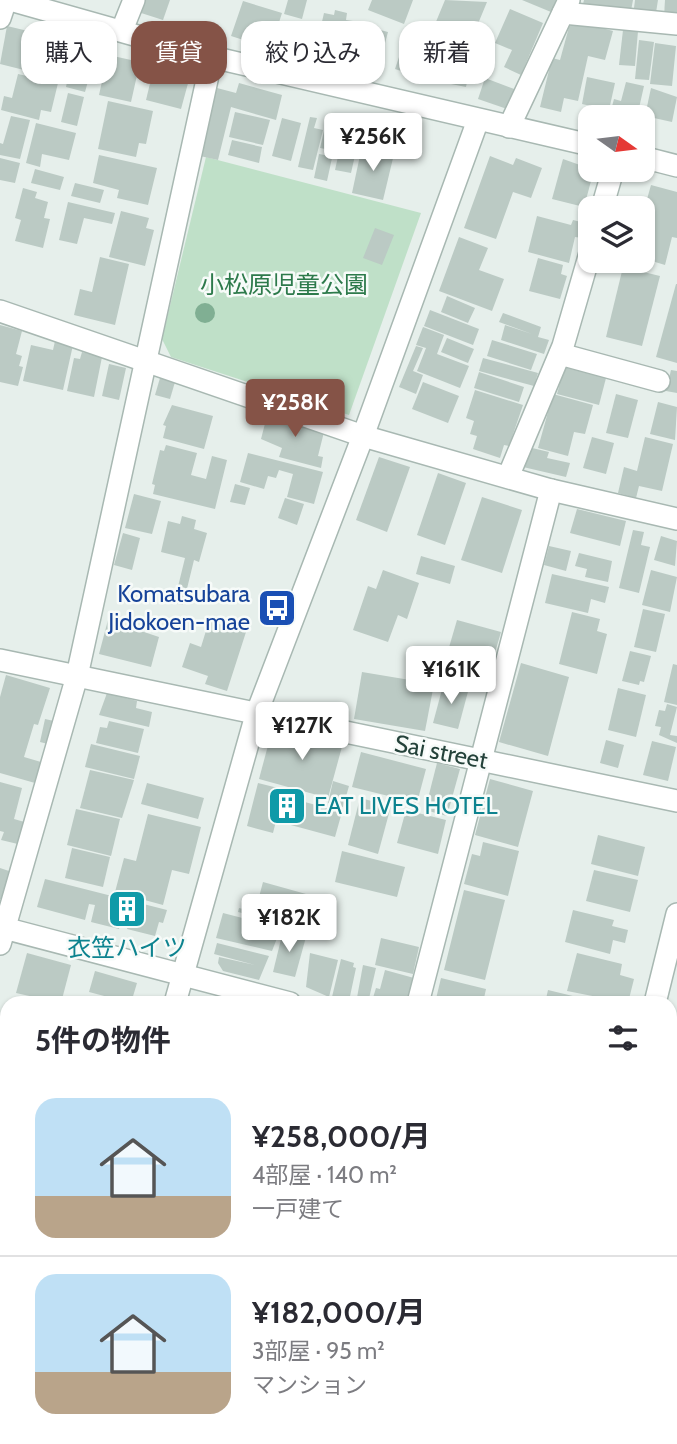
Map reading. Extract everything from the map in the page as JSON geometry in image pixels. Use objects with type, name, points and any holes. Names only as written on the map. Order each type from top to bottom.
[{"type":"street","points":[[0,18],[8,0],[131,33]]},
{"type":"street","points":[[122,30],[134,0]]},
{"type":"street","points":[[509,128],[566,7],[677,24]]},
{"type":"street","points":[[227,61],[578,142]]},
{"type":"street","points":[[206,84],[77,676],[1,933],[263,996]]},
{"type":"street","points":[[177,996],[256,715],[363,436],[478,120]]},
{"type":"street","points":[[655,161],[677,166]]},
{"type":"street","points":[[508,477],[560,354],[584,273]]},
{"type":"street","points":[[0,311],[363,436],[551,490],[677,519]]},
{"type":"street","points":[[560,354],[659,381]]},
{"type":"street","points":[[420,996],[479,759],[551,490]]},
{"type":"street","name":"Sai street","points":[[0,660],[677,801]]},
{"type":"street","points":[[656,996],[677,914]]},
{"type":"green space","name":"小松原児童公園","points":[[206,157],[421,213],[349,415],[171,357],[162,339]]},
{"type":"building","points":[[142,0],[170,0],[163,20],[138,12]]},
{"type":"building","points":[[288,0],[307,0],[302,19],[284,14]]},
{"type":"building","points":[[372,0],[413,0],[405,21],[399,22],[368,10]]},
{"type":"building","points":[[445,0],[487,2],[479,21],[436,21]]},
{"type":"building","points":[[522,0],[556,0],[551,12]]},
{"type":"building","points":[[584,0],[633,0],[630,16],[582,8]]},
{"type":"building","points":[[635,0],[658,0],[655,19],[633,16]]},
{"type":"building","points":[[665,0],[677,0],[677,18],[664,17]]},
{"type":"building","points":[[243,1],[282,13],[279,21],[241,21],[241,39],[231,36]]},
{"type":"building","points":[[510,9],[543,23],[521,75],[504,67],[512,50],[495,43]]},
{"type":"building","points":[[335,10],[347,13],[346,20],[353,21],[322,21],[324,13],[334,15]]},
{"type":"building","points":[[576,21],[613,31],[605,60],[588,56],[578,101],[564,98],[561,112],[540,107],[552,58],[560,60],[569,27]]},
{"type":"building","points":[[7,26],[21,29],[21,69],[0,64]]},
{"type":"building","points":[[623,30],[638,31],[635,66],[619,65]]},
{"type":"building","points":[[639,40],[654,42],[649,80],[635,79]]},
{"type":"building","points":[[655,43],[676,46],[672,86],[650,84]]},
{"type":"building","points":[[117,57],[131,60],[131,84],[135,84],[131,102],[99,95],[101,84],[117,84]]},
{"type":"building","points":[[18,74],[21,75],[21,84],[58,84],[51,112],[41,110],[39,120],[1,110],[4,96],[12,98]]},
{"type":"building","points":[[587,77],[615,83],[610,105],[582,104]]},
{"type":"building","points":[[495,82],[517,90],[510,110],[478,99],[483,84],[495,84]]},
{"type":"building","points":[[626,82],[644,86],[640,105],[612,105],[614,99],[621,101]]},
{"type":"building","points":[[239,83],[282,95],[276,120],[231,107],[218,160],[200,156],[217,88],[236,93]]},
{"type":"building","points":[[67,84],[87,84],[85,92],[66,87]]},
{"type":"building","points":[[150,84],[188,84],[181,109],[146,100]]},
{"type":"building","points":[[651,88],[677,97],[672,122],[655,118],[655,105],[647,105]]},
{"type":"building","points":[[68,93],[84,97],[77,126],[61,122]]},
{"type":"building","points":[[108,101],[153,111],[146,144],[139,143],[136,157],[98,149]]},
{"type":"building","points":[[235,112],[270,120],[263,145],[229,137]]},
{"type":"building","points":[[11,116],[30,120],[20,159],[0,155],[0,143],[3,144]]},
{"type":"building","points":[[310,117],[317,118],[314,128],[323,130],[313,170],[298,167]]},
{"type":"building","points":[[282,118],[301,123],[291,161],[272,156]]},
{"type":"building","points":[[36,123],[76,133],[69,160],[42,154],[40,167],[26,163]]},
{"type":"building","points":[[326,123],[339,126],[327,181],[314,178],[319,154],[330,156],[331,150],[320,148]]},
{"type":"building","points":[[345,125],[361,129],[351,173],[335,170]]},
{"type":"building","points":[[232,140],[262,147],[259,163],[228,155]]},
{"type":"building","points":[[362,146],[394,154],[383,200],[352,193]]},
{"type":"building","points":[[99,155],[157,168],[148,205],[117,198],[119,190],[93,183]]},
{"type":"building","points":[[490,156],[513,165],[516,158],[542,168],[531,198],[513,192],[496,239],[464,228]]},
{"type":"building","points":[[0,158],[20,163],[15,183],[0,180]]},
{"type":"building","points":[[563,159],[578,164],[578,182],[591,182],[587,196],[578,196],[578,206],[552,199]]},
{"type":"building","points":[[35,169],[64,177],[60,190],[31,183]]},
{"type":"building","points":[[75,183],[104,190],[100,203],[71,196]]},
{"type":"building","points":[[651,185],[677,192],[677,238],[672,237],[665,265],[655,262],[655,196],[648,196]]},
{"type":"building","points":[[23,188],[37,192],[35,198],[48,202],[44,218],[50,219],[43,248],[15,241],[21,220],[15,218]]},
{"type":"building","points":[[68,202],[115,213],[112,224],[84,218],[77,244],[59,240]]},
{"type":"building","points":[[121,211],[149,218],[146,228],[154,230],[145,266],[109,257]]},
{"type":"building","points":[[537,216],[571,225],[573,220],[578,221],[578,237],[575,237],[569,263],[528,252]]},
{"type":"building","points":[[375,228],[394,235],[382,265],[363,258]]},
{"type":"building","points":[[459,237],[488,248],[479,270],[504,279],[492,311],[439,291]]},
{"type":"building","points":[[100,257],[129,264],[115,325],[74,315],[80,289],[92,292]]},
{"type":"building","points":[[538,258],[563,265],[561,274],[567,276],[560,299],[529,291]]},
{"type":"building","points":[[622,273],[660,276],[642,346],[606,337]]},
{"type":"building","points":[[677,284],[677,363],[656,357]]},
{"type":"building","points":[[447,296],[475,308],[468,323],[441,312]]},
{"type":"building","points":[[430,310],[479,329],[473,345],[424,326]]},
{"type":"building","points":[[503,313],[541,327],[538,337],[549,340],[544,354],[501,340],[505,325],[532,334],[499,322]]},
{"type":"building","points":[[0,325],[22,331],[16,354],[22,356],[19,366],[23,367],[18,386],[0,382]]},
{"type":"building","points":[[423,327],[444,335],[437,354],[469,366],[460,388],[417,371],[426,348],[416,345]]},
{"type":"building","points":[[447,338],[474,349],[468,363],[441,352]]},
{"type":"building","points":[[492,340],[537,354],[531,370],[487,356]]},
{"type":"building","points":[[55,341],[73,345],[63,390],[23,381],[31,345],[53,350]]},
{"type":"building","points":[[416,346],[423,348],[413,371],[423,375],[416,394],[399,387]]},
{"type":"building","points":[[82,352],[102,357],[94,397],[67,391],[74,358],[80,359]]},
{"type":"building","points":[[483,358],[538,373],[534,386],[479,371]]},
{"type":"building","points":[[109,364],[126,368],[119,400],[102,396]]},
{"type":"building","points":[[564,367],[606,378],[599,405],[557,394]]},
{"type":"building","points":[[671,370],[677,371],[677,393],[666,391]]},
{"type":"building","points":[[479,372],[524,387],[519,402],[474,388]]},
{"type":"building","points":[[160,378],[175,382],[170,399],[155,395]]},
{"type":"building","points":[[423,382],[459,396],[448,423],[412,409]]},
{"type":"building","points":[[475,390],[523,405],[509,446],[504,445],[500,458],[473,449],[477,436],[470,434],[474,421],[466,418]]},
{"type":"building","points":[[553,394],[593,405],[585,434],[574,432],[568,456],[538,448]]},
{"type":"building","points":[[616,394],[638,400],[628,438],[606,433]]},
{"type":"building","points":[[658,402],[677,407],[675,440],[650,434]]},
{"type":"building","points":[[172,405],[213,416],[204,449],[163,438],[166,426],[163,425]]},
{"type":"building","points":[[268,412],[325,428],[318,456],[323,457],[321,468],[279,457],[282,448],[261,439]]},
{"type":"building","points":[[592,437],[614,443],[606,474],[583,468]]},
{"type":"building","points":[[645,437],[673,444],[662,491],[639,486],[636,498],[618,493],[624,467],[637,471]]},
{"type":"building","points":[[166,445],[197,453],[191,475],[206,479],[212,456],[227,460],[215,509],[153,494],[155,485],[152,484],[160,450],[164,451]]},
{"type":"building","points":[[528,447],[549,452],[547,458],[570,463],[566,477],[523,467]]},
{"type":"building","points":[[248,453],[323,472],[314,504],[287,497],[293,474],[279,470],[276,478],[268,476],[264,489],[240,482]]},
{"type":"building","points":[[379,457],[410,467],[387,532],[356,520]]},
{"type":"building","points":[[438,473],[466,483],[445,545],[417,535]]},
{"type":"building","points":[[235,484],[250,488],[245,505],[230,502]]},
{"type":"building","points":[[134,494],[161,501],[152,534],[125,528]]},
{"type":"building","points":[[482,497],[522,510],[502,573],[461,560]]},
{"type":"building","points":[[285,498],[304,504],[297,525],[278,518]]},
{"type":"building","points":[[577,509],[626,521],[620,546],[570,533]]},
{"type":"building","points":[[182,516],[196,520],[194,529],[207,533],[199,562],[194,560],[183,605],[174,603],[185,558],[161,552],[168,521],[180,524]]},
{"type":"building","points":[[633,530],[644,532],[641,545],[650,547],[639,593],[619,588]]},
{"type":"building","points":[[123,533],[140,538],[132,570],[114,565]]},
{"type":"building","points":[[661,536],[677,541],[675,566],[654,560]]},
{"type":"building","points":[[549,546],[571,551],[566,571],[544,565]]},
{"type":"building","points":[[579,553],[612,561],[608,582],[585,577],[587,569],[575,566]]},
{"type":"building","points":[[421,556],[455,566],[450,584],[416,574]]},
{"type":"building","points":[[383,570],[419,583],[407,619],[398,615],[388,642],[353,630],[368,586],[376,589]]},
{"type":"building","points":[[651,570],[677,577],[670,612],[642,605]]},
{"type":"building","points":[[552,574],[609,587],[605,603],[591,599],[588,613],[545,603]]},
{"type":"building","points":[[643,609],[665,614],[656,652],[634,647]]},
{"type":"building","points":[[572,612],[600,619],[597,631],[607,634],[597,674],[559,664]]},
{"type":"building","points":[[108,620],[159,637],[151,667],[99,654]]},
{"type":"building","points":[[457,620],[501,632],[487,680],[443,668]]},
{"type":"building","points":[[209,621],[246,632],[227,691],[205,684],[208,676],[182,667],[190,643],[201,647]]},
{"type":"building","points":[[630,651],[651,656],[644,682],[640,681],[639,685],[622,681]]},
{"type":"building","points":[[521,663],[569,677],[548,756],[499,742]]},
{"type":"building","points":[[673,664],[677,665],[677,705],[664,702]]},
{"type":"building","points":[[362,672],[434,684],[425,731],[354,719]]},
{"type":"building","points":[[6,675],[50,688],[38,725],[34,724],[24,757],[41,762],[35,783],[0,773],[0,697]]},
{"type":"building","points":[[444,682],[469,688],[458,729],[433,723]]},
{"type":"building","points":[[618,688],[646,695],[636,737],[608,730]]},
{"type":"building","points":[[107,693],[137,701],[136,708],[152,712],[149,727],[99,715]]},
{"type":"building","points":[[667,704],[677,707],[670,735],[677,736],[677,743],[659,735],[661,727],[655,726],[659,710],[665,711]]},
{"type":"building","points":[[45,719],[54,721],[48,744],[40,742]]},
{"type":"building","points":[[109,721],[144,729],[138,753],[96,743],[100,727],[107,728]]},
{"type":"building","points":[[287,728],[343,743],[328,798],[259,779],[270,738]]},
{"type":"building","points":[[606,740],[624,745],[618,768],[600,763]]},
{"type":"building","points":[[652,741],[676,747],[668,781],[643,775]]},
{"type":"building","points":[[91,744],[140,756],[134,779],[85,767]]},
{"type":"building","points":[[361,752],[426,769],[417,803],[352,787]]},
{"type":"building","points":[[437,763],[460,769],[447,816],[425,810]]},
{"type":"building","points":[[90,770],[134,780],[122,818],[80,808]]},
{"type":"building","points":[[490,779],[533,791],[518,847],[475,835]]},
{"type":"building","points":[[333,781],[349,786],[343,807],[328,803]]},
{"type":"building","points":[[0,782],[22,788],[14,819],[28,823],[22,845],[1,840],[4,832],[0,831]]},
{"type":"building","points":[[147,783],[204,798],[198,819],[141,804]]},
{"type":"building","name":"EAT LIVES HOTEL","points":[[258,783],[302,794],[301,801],[342,812],[335,837],[276,821],[273,833],[247,826]]},
{"type":"building","points":[[360,798],[391,806],[378,854],[348,845]]},
{"type":"building","points":[[76,809],[120,819],[111,856],[67,845]]},
{"type":"building","points":[[406,810],[446,820],[438,854],[397,843]]},
{"type":"building","points":[[148,814],[201,827],[189,874],[172,870],[163,905],[115,892],[124,858],[136,861]]},
{"type":"building","points":[[598,835],[645,847],[638,876],[591,864]]},
{"type":"building","points":[[483,842],[519,851],[508,896],[464,884],[472,854],[480,856]]},
{"type":"building","points":[[72,848],[110,857],[103,887],[65,878]]},
{"type":"building","points":[[342,851],[405,867],[397,897],[335,882]]},
{"type":"building","points":[[0,868],[9,871],[1,899],[0,899]]},
{"type":"building","points":[[594,870],[638,880],[630,912],[586,901]]},
{"type":"building","name":"衣笠ハイツ","points":[[45,879],[167,910],[163,923],[159,922],[155,936],[127,929],[131,915],[123,913],[119,929],[91,922],[95,905],[89,904],[85,920],[37,907]]},
{"type":"building","points":[[263,882],[306,894],[298,928],[238,912],[239,908],[255,912]]},
{"type":"building","points":[[464,890],[505,900],[485,980],[444,970]]},
{"type":"building","points":[[573,910],[614,920],[612,926],[628,930],[625,943],[613,940],[610,954],[565,942]]},
{"type":"building","points":[[223,913],[281,928],[272,951],[216,938]]},
{"type":"building","points":[[283,931],[306,937],[295,977],[273,972]]},
{"type":"building","points":[[381,938],[419,947],[413,974],[375,965]]},
{"type":"building","points":[[217,943],[269,956],[259,980],[223,971],[218,963],[219,957],[255,965],[214,954]]},
{"type":"building","points":[[27,953],[71,965],[63,996],[30,996],[16,993]]},
{"type":"building","points":[[310,953],[338,960],[329,996],[306,987]]},
{"type":"building","points":[[577,953],[622,964],[620,975],[634,979],[630,996],[592,996],[567,991]]},
{"type":"building","points":[[341,959],[354,963],[353,967],[356,968],[350,996],[332,996]]},
{"type":"building","points":[[363,965],[376,968],[370,996],[357,996]]},
{"type":"building","points":[[385,970],[414,978],[409,996],[374,996],[376,988],[380,989]]},
{"type":"building","points":[[95,971],[137,983],[133,996],[104,996],[89,992]]},
{"type":"building","points":[[441,978],[486,989],[484,996],[437,996]]},
{"type":"building","points":[[548,990],[573,996],[547,996]]},
{"type":"place","name":"Komatsubara Jidokoen-mae","points":[[277,608]]},
{"type":"place","name":"EAT LIVES HOTEL","points":[[287,806]]},
{"type":"place","name":"衣笠ハイツ","points":[[127,909]]}]
